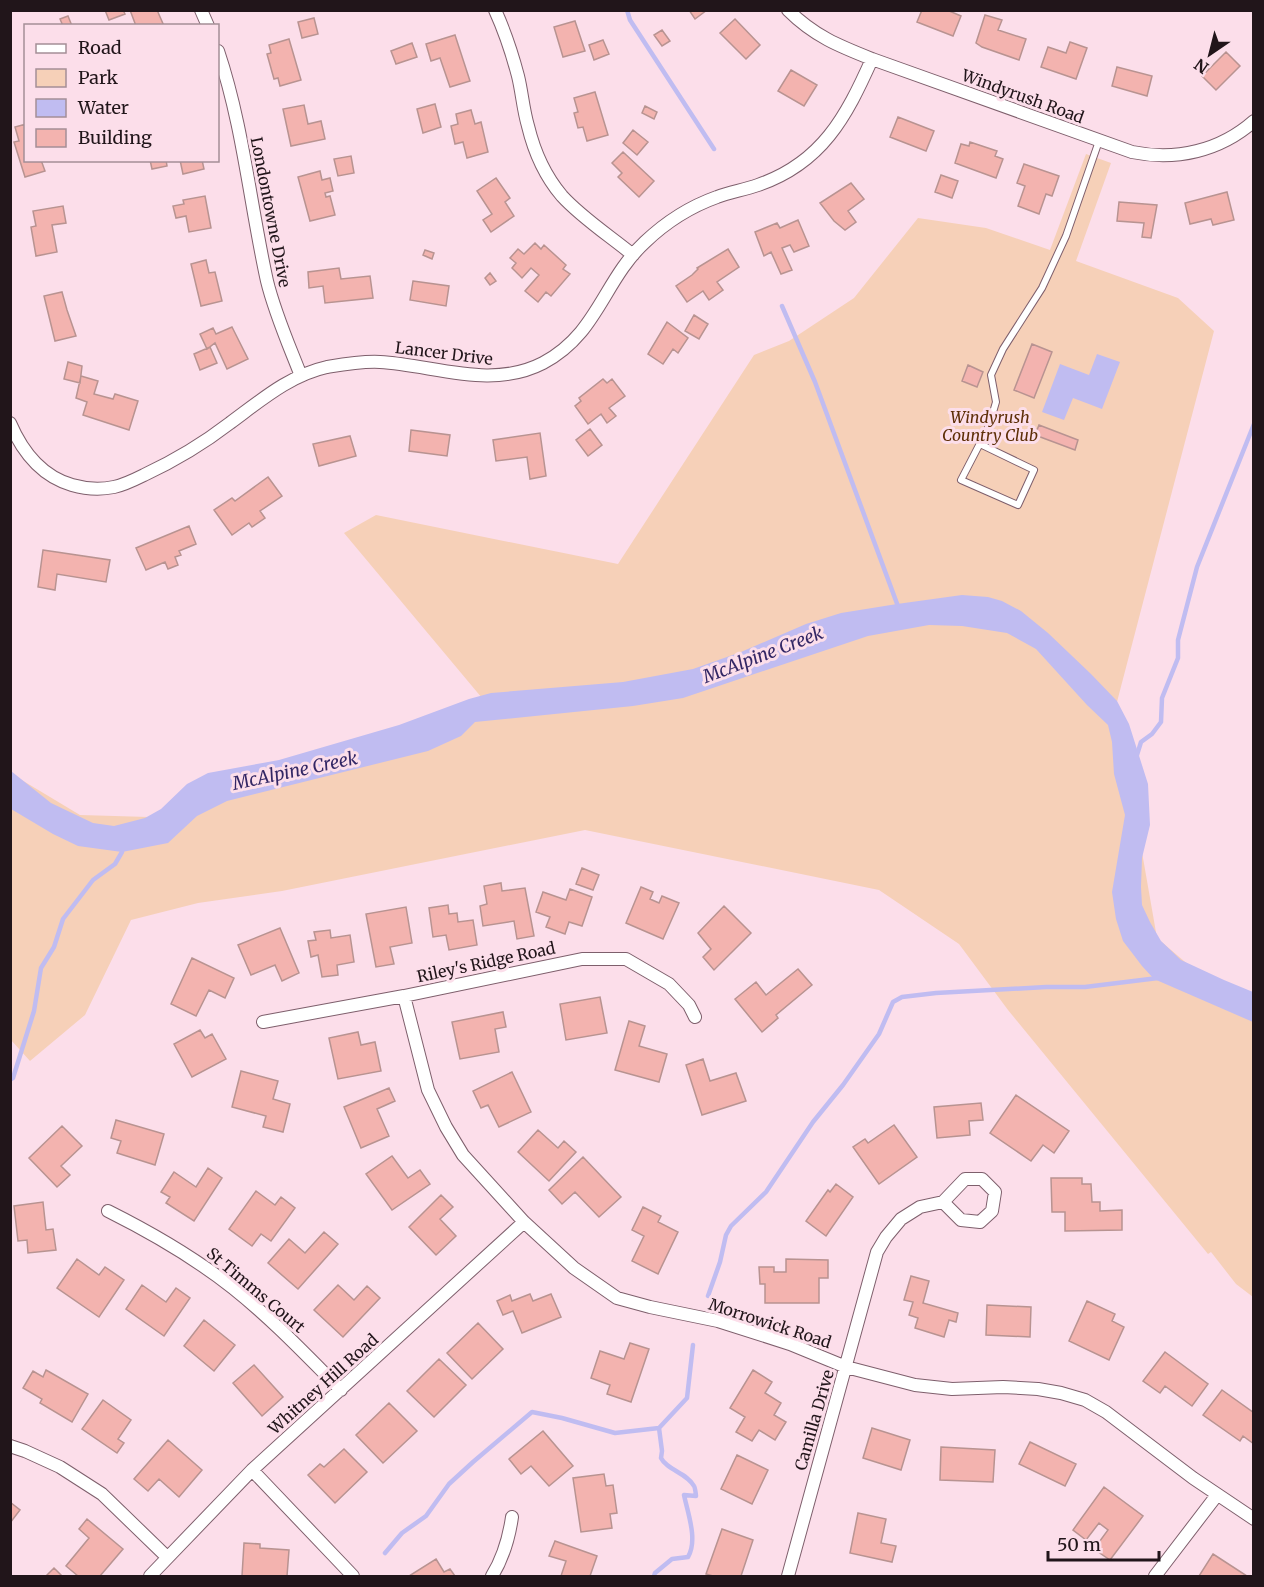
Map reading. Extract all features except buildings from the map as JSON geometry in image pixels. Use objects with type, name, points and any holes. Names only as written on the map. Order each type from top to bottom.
[{"type":"street","points":[[201,10],[207,24]]},
{"type":"street","points":[[495,10],[512,55],[519,78],[527,125],[543,167],[562,196],[633,255]]},
{"type":"street","name":"Windyrush Road","points":[[788,10],[808,28],[832,42],[872,59],[1138,154],[1169,156],[1194,153],[1217,145],[1245,129],[1254,121]]},
{"type":"street","name":"Londontowne Drive","points":[[219,54],[242,148],[268,281],[285,336],[302,376]]},
{"type":"street","name":"Lancer Drive","points":[[10,423],[30,458],[50,476],[79,487],[95,489],[123,485],[156,470],[226,426],[289,381],[323,368],[381,362],[476,376],[496,376],[539,365],[558,355],[574,341],[588,325],[633,255],[664,225],[693,207],[782,175],[803,161],[828,139],[847,112],[872,59]]},
{"type":"street","name":"Riley's Ridge Road","points":[[262,1022],[405,996],[582,959],[626,959],[669,984],[689,1005],[695,1017]]},
{"type":"street","name":"Morrowick Road","points":[[405,996],[428,1090],[463,1155],[524,1222],[574,1268],[617,1298],[718,1321],[790,1344],[846,1367],[915,1385],[952,1389],[1003,1387],[1038,1389],[1085,1400],[1106,1412],[1217,1495],[1254,1519]]},
{"type":"street","name":"Camilla Drive","points":[[788,1576],[877,1252],[885,1237],[902,1219],[920,1207],[943,1202]]},
{"type":"street","name":"St Timms Court","points":[[108,1211],[196,1260],[233,1288],[294,1342],[340,1390]]},
{"type":"street","name":"Whitney Hill Road","points":[[150,1576],[252,1470],[524,1222]]},
{"type":"street","points":[[10,1446],[60,1467],[102,1494],[167,1557]]},
{"type":"street","points":[[252,1470],[353,1576]]},
{"type":"street","points":[[1155,1576],[1217,1495]]},
{"type":"street","points":[[492,1576],[509,1537],[512,1517]]},
{"type":"lane","points":[[980,444],[1034,470],[1018,505],[961,480],[989,426],[996,402],[992,375],[1003,348],[1042,288],[1066,236],[1099,141]]},
{"type":"green space","name":"Windyrush Country Club","points":[[1086,154],[1111,163],[1076,261],[1178,298],[1214,331],[1112,721],[1125,755],[1157,938],[1253,1020],[1253,1297],[1236,1284],[1211,1252],[1208,1254],[1008,1010],[959,944],[879,890],[585,830],[282,891],[198,903],[131,920],[85,1015],[30,1061],[11,1040],[10,773],[80,815],[149,817],[487,704],[344,533],[376,515],[618,564],[754,355],[789,341],[854,298],[918,218],[986,228],[1050,250]]},
{"type":"water","points":[[1097,354],[1120,362],[1102,409],[1073,398],[1064,420],[1042,412],[1060,364],[1089,375]]},
{"type":"water","name":"McAlpine Creek","points":[[962,595],[988,597],[1021,611],[1048,633],[1117,701],[1129,724],[1148,784],[1150,825],[1142,858],[1142,905],[1161,941],[1181,960],[1253,992],[1253,1022],[1154,979],[1123,941],[1116,919],[1112,892],[1125,815],[1114,774],[1112,742],[1108,725],[1036,649],[1007,633],[962,626],[929,625],[868,636],[683,698],[633,706],[475,722],[461,736],[428,751],[227,801],[197,816],[168,843],[122,852],[78,846],[11,809],[11,771],[51,803],[93,823],[114,826],[145,818],[161,809],[187,784],[208,773],[279,760],[399,725],[491,693],[623,682],[693,669],[741,652],[806,624],[841,613]]},
{"type":"waterway","points":[[627,10],[630,20],[714,149]]},
{"type":"waterway","points":[[782,306],[815,382],[899,609]]},
{"type":"waterway","points":[[1136,758],[1141,742],[1152,734],[1161,722],[1162,698],[1178,658],[1178,640],[1197,567],[1254,424]]},
{"type":"waterway","points":[[10,1080],[13,1078],[34,1011],[41,968],[54,947],[63,919],[93,880],[115,864],[122,852],[122,846]]},
{"type":"waterway","points":[[708,1296],[720,1262],[726,1235],[731,1226],[766,1192],[813,1122],[843,1085],[879,1034],[893,1002],[902,997],[936,993],[1085,987],[1158,978]]},
{"type":"waterway","points":[[385,1553],[402,1533],[426,1516],[449,1484],[532,1412],[615,1433],[659,1428],[687,1398],[693,1345]]},
{"type":"waterway","points":[[654,1576],[672,1559],[688,1557],[692,1535],[684,1495],[696,1496],[691,1482],[668,1466],[661,1458],[659,1428]]}]
